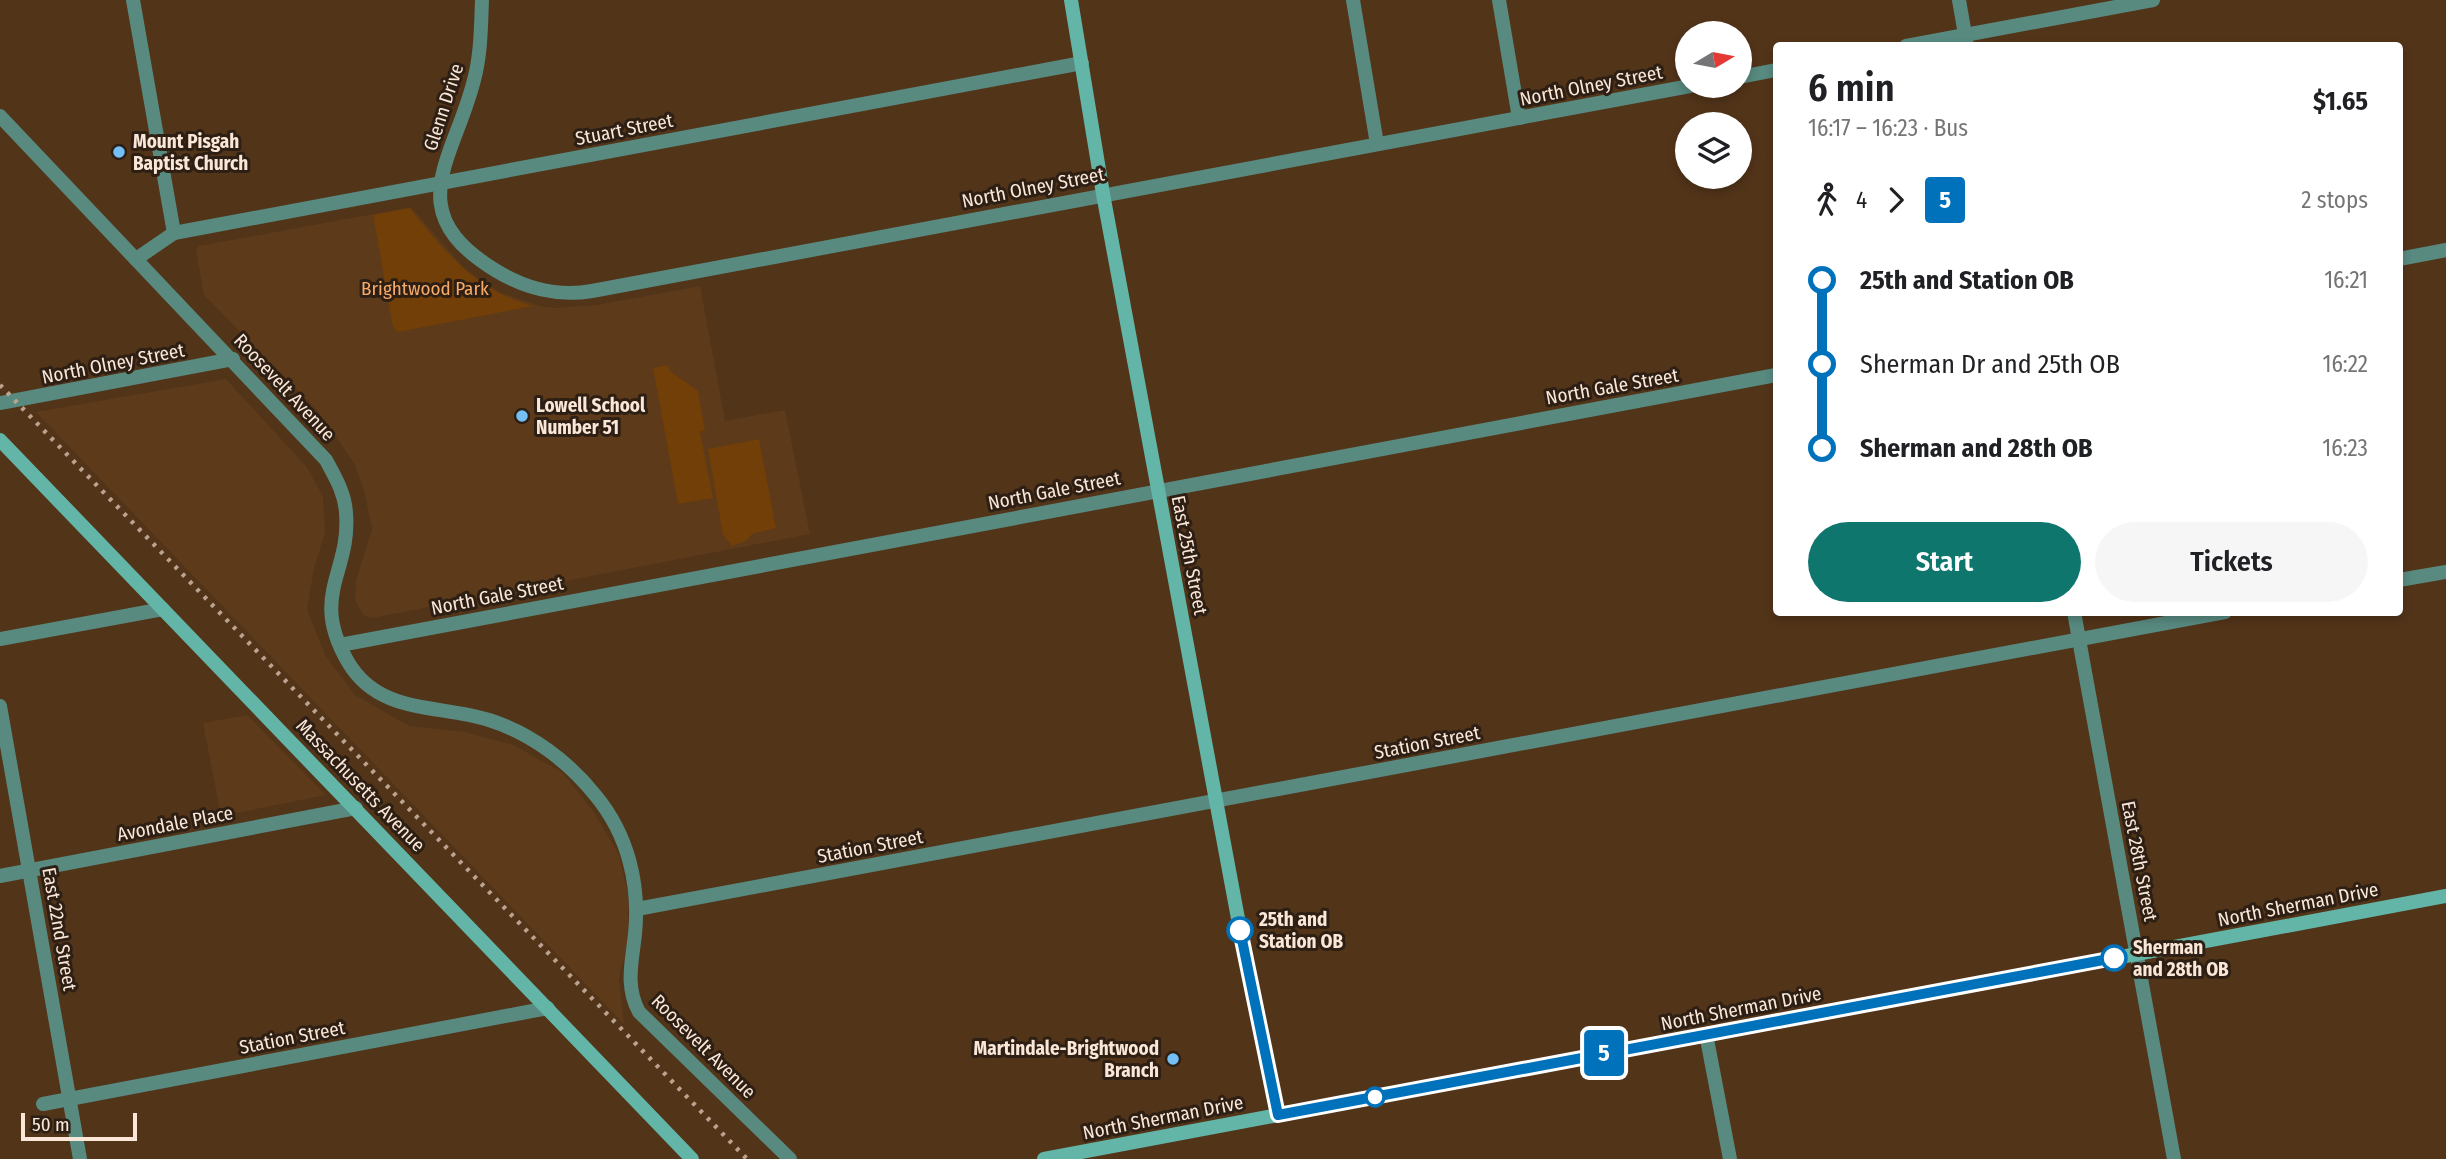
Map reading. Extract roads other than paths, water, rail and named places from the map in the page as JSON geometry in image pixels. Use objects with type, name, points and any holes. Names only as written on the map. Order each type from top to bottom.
[{"type":"street","points":[[133,0],[174,233],[136,259]]},
{"type":"street","name":"Glenn Drive","points":[[438,183],[474,81],[482,0]]},
{"type":"street","name":"East 25th Street","points":[[1071,0],[1103,194],[1278,1115]]},
{"type":"street","points":[[1353,0],[1377,144]]},
{"type":"street","points":[[1499,0],[1519,118]]},
{"type":"street","points":[[1959,0],[1966,40]]},
{"type":"street","points":[[1946,42],[2153,0]]},
{"type":"street","name":"Stuart Street","points":[[174,233],[1082,63]]},
{"type":"street","points":[[1752,74],[1773,70]]},
{"type":"street","name":"North Olney Street","points":[[438,183],[440,209],[445,223],[489,267],[524,285],[573,293],[1675,89]]},
{"type":"street","name":"Roosevelt Avenue","points":[[0,116],[318,448],[341,488],[346,527],[331,598],[332,620],[340,645],[355,673],[382,695],[408,706],[474,716],[512,729],[549,751],[579,776],[619,831],[634,876],[637,909],[630,974],[631,994],[648,1022],[790,1159]]},
{"type":"street","points":[[2403,258],[2446,250]]},
{"type":"street","name":"North Olney Street","points":[[0,403],[233,359]]},
{"type":"street","name":"North Gale Street","points":[[340,645],[1158,489],[1773,376]]},
{"type":"street","name":"Massachusetts Avenue","points":[[0,440],[692,1159]]},
{"type":"street","points":[[2403,579],[2446,572]]},
{"type":"street","points":[[0,639],[163,609]]},
{"type":"street","name":"East 28th Street","points":[[2075,616],[2174,1159]]},
{"type":"street","name":"Station Street","points":[[637,909],[2204,616]]},
{"type":"street","name":"East 22nd Street","points":[[0,706],[80,1159]]},
{"type":"street","name":"Avondale Place","points":[[0,876],[356,808]]},
{"type":"street","name":"North Sherman Drive","points":[[1044,1159],[2446,896]]},
{"type":"street","name":"Station Street","points":[[43,1104],[548,1008]]},
{"type":"street","points":[[1706,1034],[1730,1159]]},
{"type":"railway","points":[[0,385],[747,1159]]},
{"type":"place","name":"Mount Pisgah Baptist Church","points":[[119,152]]},
{"type":"place","name":"Lowell School Number 51","points":[[522,416]]},
{"type":"place","name":"25th and Station OB","points":[[1240,930]]},
{"type":"place","name":"Sherman and 28th OB","points":[[2114,958]]},
{"type":"place","name":"Martindale-Brightwood Branch","points":[[1173,1059]]},
{"type":"park label","name":"Brightwood Park","points":[[425,288]]}]
